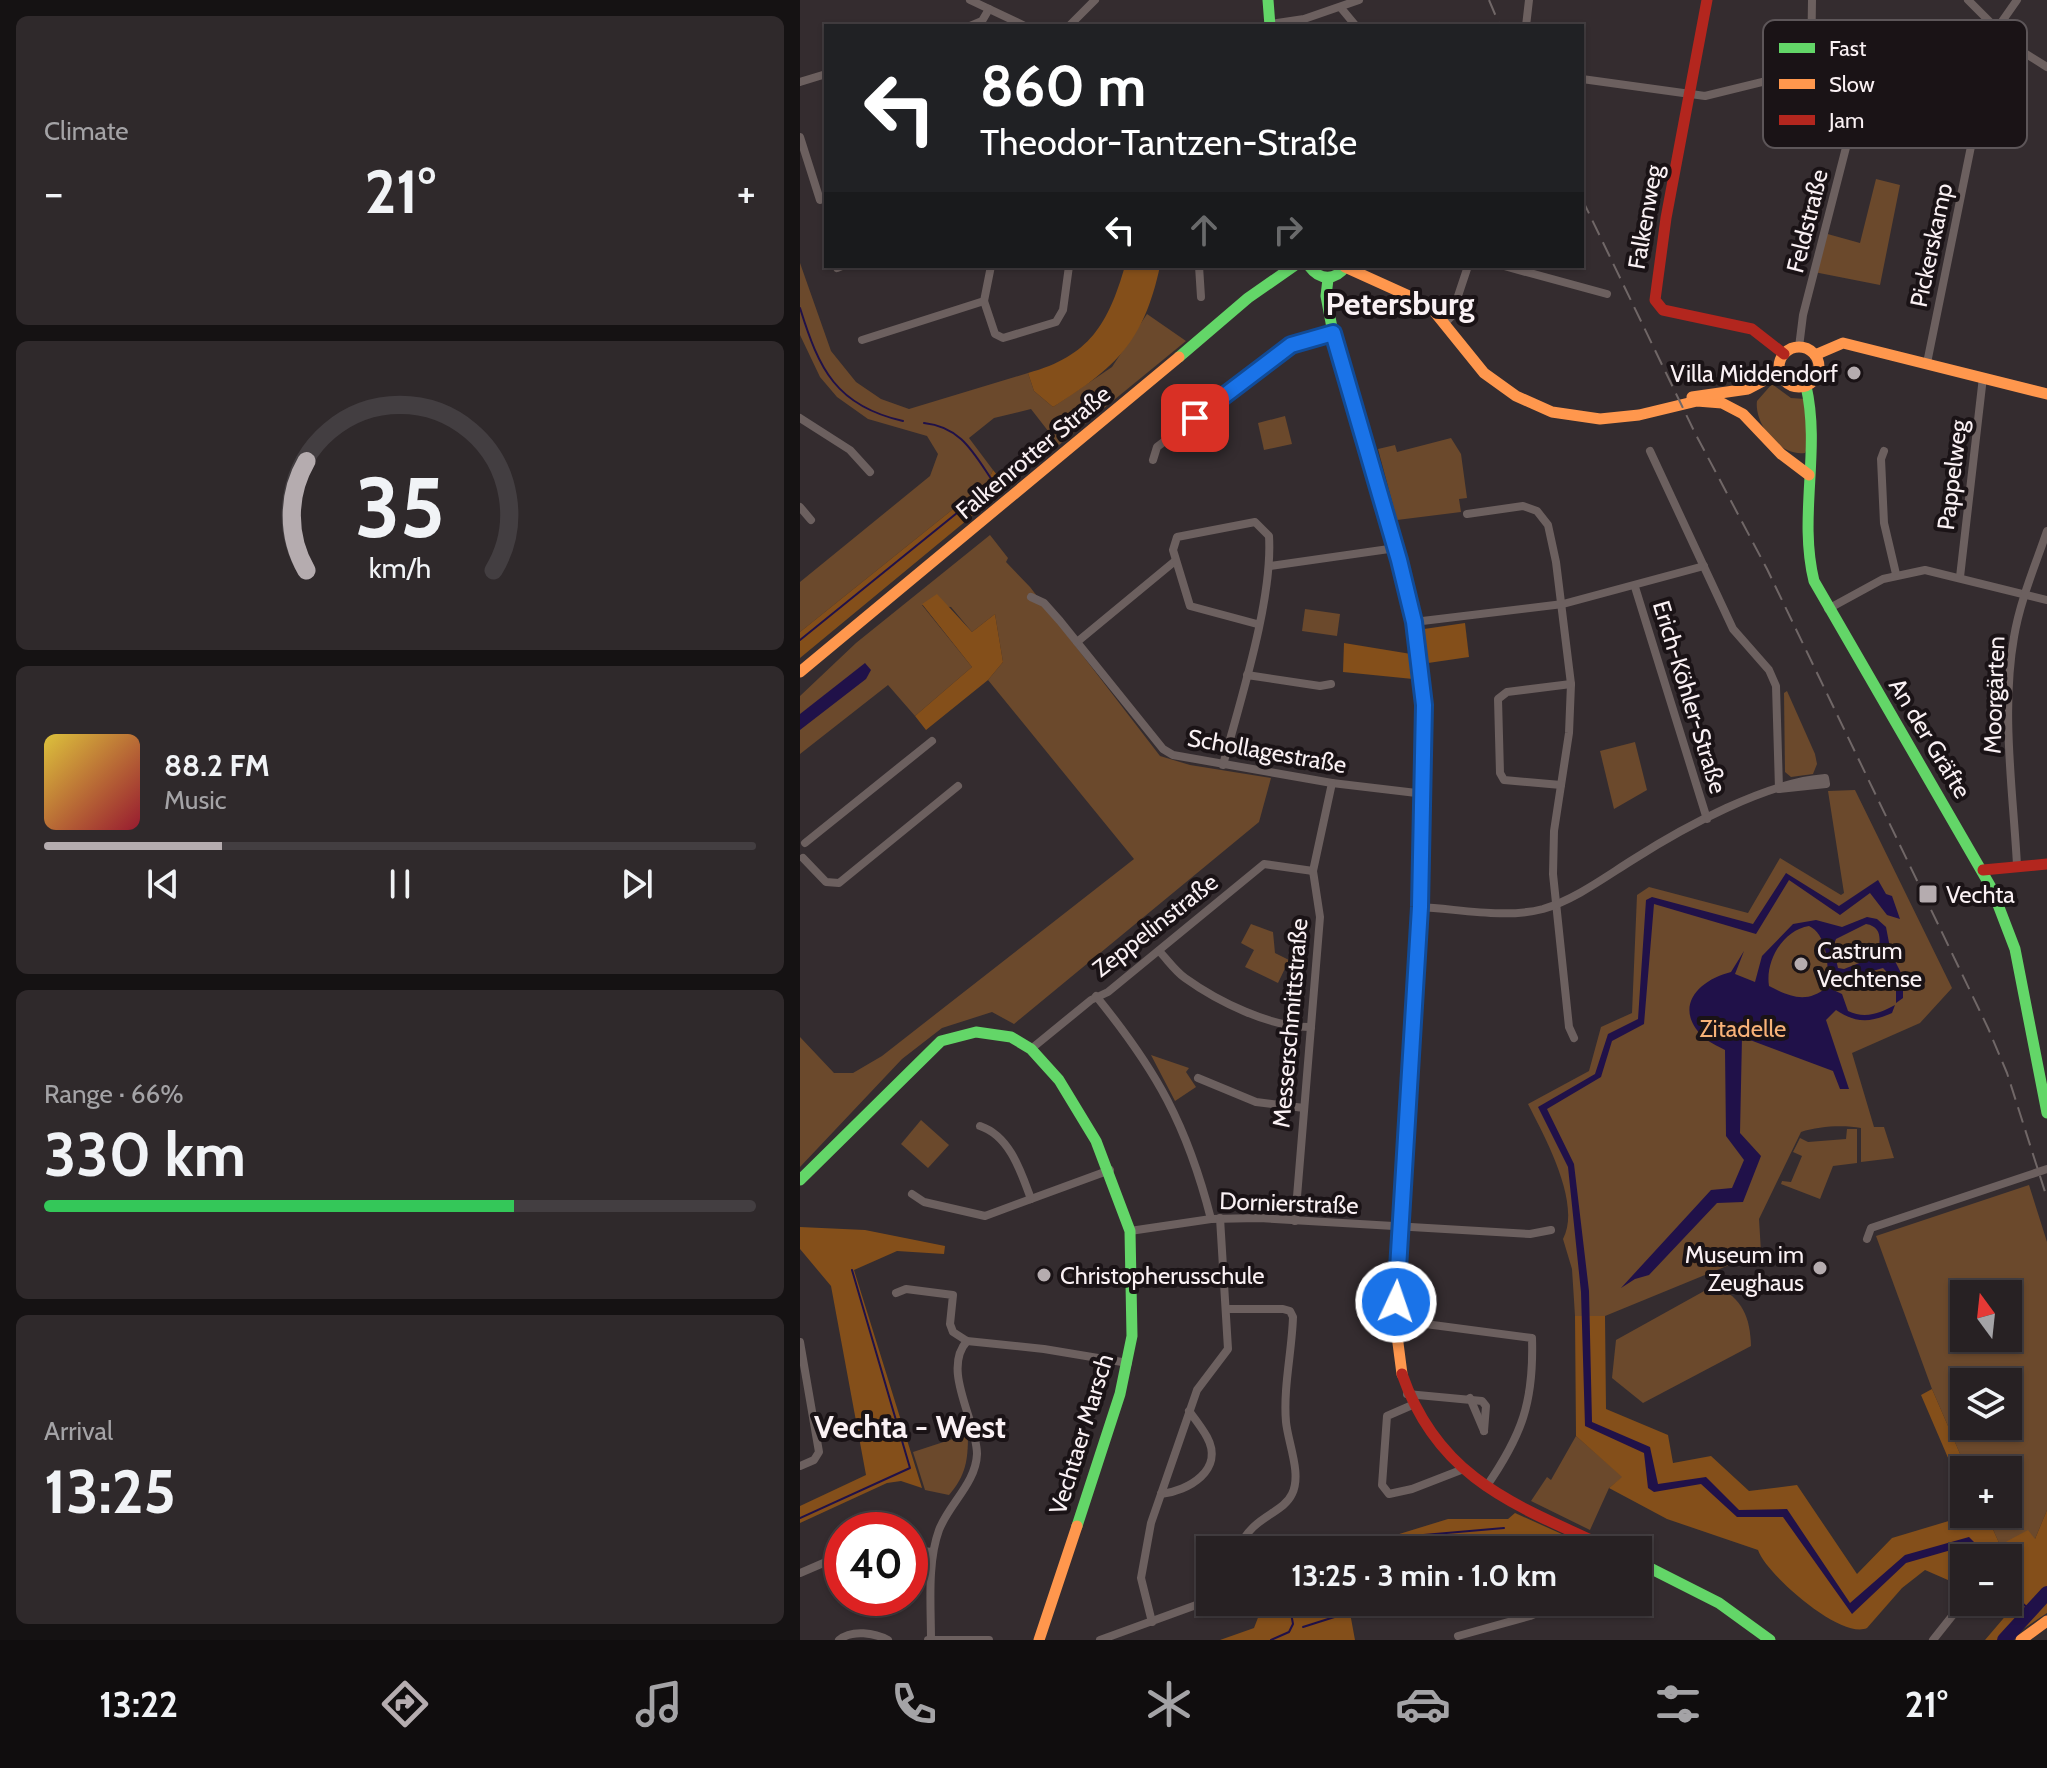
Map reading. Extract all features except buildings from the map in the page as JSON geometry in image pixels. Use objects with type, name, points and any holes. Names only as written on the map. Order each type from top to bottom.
[{"type":"street","points":[[970,0],[1021,24]]},
{"type":"street","points":[[1071,24],[1095,0]]},
{"type":"street","points":[[1268,0],[1270,24]]},
{"type":"street","points":[[1276,24],[1304,19],[1359,0]]},
{"type":"street","points":[[1526,24],[1529,0]]},
{"type":"street","name":"Falkenweg","points":[[1707,0],[1666,218],[1655,300],[1663,310],[1752,329],[1784,354]]},
{"type":"street","points":[[1812,0],[1812,20]]},
{"type":"street","points":[[1968,0],[1987,20]]},
{"type":"street","name":"Pickerskamp","points":[[2003,20],[2017,0]]},
{"type":"street","points":[[1341,8],[1354,24]]},
{"type":"street","points":[[975,24],[982,21],[989,9]]},
{"type":"street","points":[[2027,54],[2047,67]]},
{"type":"street","points":[[800,82],[824,75]]},
{"type":"street","points":[[1584,79],[1691,96],[1705,96],[1763,80]]},
{"type":"street","points":[[800,137],[820,200]]},
{"type":"street","name":"Feldstraße","points":[[1799,347],[1803,315],[1846,148]]},
{"type":"street","name":"Pickerskamp","points":[[1927,363],[1971,148]]},
{"type":"street","points":[[991,268],[984,301],[995,334],[1003,338],[1056,322],[1063,310],[1069,268]]},
{"type":"street","points":[[1199,268],[1201,297]]},
{"type":"street","name":"Falkenrotter Straße","points":[[800,672],[1052,467],[1258,290],[1291,268]]},
{"type":"street","points":[[1310,268],[1315,275],[1328,279],[1338,276],[1344,268]]},
{"type":"street","points":[[1347,268],[1407,292],[1429,305],[1446,322],[1484,373],[1516,396],[1552,412],[1600,419],[1697,401],[1722,403],[1743,414],[1773,445],[1809,475]]},
{"type":"street","points":[[1446,322],[1457,304],[1467,268]]},
{"type":"street","points":[[1511,268],[1607,294]]},
{"type":"street","points":[[1328,279],[1326,296],[1333,333],[1396,548],[1414,622],[1423,698],[1425,794],[1395,1320],[1398,1363],[1410,1406],[1431,1439],[1461,1470],[1486,1487],[1584,1536]]},
{"type":"street","points":[[862,340],[984,301]]},
{"type":"street","points":[[1153,460],[1157,447],[1291,345],[1333,333]]},
{"type":"street","points":[[1815,355],[1827,347],[1843,343],[2047,394]]},
{"type":"street","points":[[1666,408],[1708,392],[1745,392],[1757,388],[1780,372],[1784,354],[1799,347],[1815,355]]},
{"type":"street","points":[[1780,372],[1787,383],[1806,386],[1818,372],[1815,355]]},
{"type":"street","name":"Pappelweg","points":[[1960,577],[1983,377]]},
{"type":"street","name":"An der Gräfte","points":[[1806,386],[1815,418],[1814,453],[1803,517],[1805,549],[1827,609],[1983,870],[2015,949],[2047,1113]]},
{"type":"street","points":[[800,418],[850,450],[870,472]]},
{"type":"street","points":[[1773,445],[1795,456],[1814,453]]},
{"type":"street","points":[[1650,451],[1733,629],[1769,670],[1776,686],[1779,789]]},
{"type":"street","points":[[1884,451],[1881,459],[1884,523],[1896,574]]},
{"type":"street","points":[[1467,514],[1523,506],[1537,511],[1548,525],[1563,604],[1571,684],[1569,733],[1554,831],[1555,905],[1569,1027],[1574,1038]]},
{"type":"street","points":[[800,507],[811,520]]},
{"type":"street","points":[[1223,765],[1247,675],[1270,566],[1269,536],[1255,522],[1185,533],[1173,541],[1175,561],[1190,606],[1257,624]]},
{"type":"street","name":"Moorgärten","points":[[2017,865],[2009,684],[2014,638],[2025,594],[2047,531]]},
{"type":"street","points":[[1270,566],[1396,548]]},
{"type":"street","points":[[1077,642],[1175,561]]},
{"type":"street","points":[[1414,622],[1563,604],[1704,566]]},
{"type":"street","points":[[1827,609],[1896,574],[1925,570],[2047,600]]},
{"type":"street","name":"Erich-Köhler-Straße","points":[[1635,587],[1707,819]]},
{"type":"street","name":"Schollagestraße","points":[[1031,597],[1044,603],[1163,749],[1185,759],[1332,783],[1425,794]]},
{"type":"street","points":[[1247,675],[1320,686],[1331,684]]},
{"type":"street","points":[[1561,785],[1504,780],[1500,773],[1498,699],[1507,692],[1571,684]]},
{"type":"street","points":[[932,741],[803,842],[802,859],[826,882],[839,883],[958,786]]},
{"type":"street","points":[[1420,907],[1520,912],[1555,905],[1666,838],[1707,819],[1779,789],[1825,781]]},
{"type":"street","name":"Messerschmittstraße","points":[[1295,1221],[1320,917],[1313,871],[1332,783]]},
{"type":"street","name":"Zeppelinstraße","points":[[1031,1049],[1096,996],[1108,992],[1264,864],[1313,871]]},
{"type":"street","points":[[1983,870],[2047,864]]},
{"type":"street","points":[[1159,951],[1182,976],[1211,993],[1286,1026],[1311,1027]]},
{"type":"street","points":[[1096,996],[1138,1047],[1174,1108],[1194,1155],[1216,1219],[1227,1309],[1228,1349],[1204,1377],[1189,1411],[1142,1557],[1141,1578],[1152,1622]]},
{"type":"street","name":"Vechtaer Marsch","points":[[800,1180],[846,1137],[909,1069],[950,1036],[993,1033],[1011,1037],[1031,1049],[1081,1112],[1110,1170],[1130,1231],[1134,1301],[1128,1363],[1039,1640]]},
{"type":"street","points":[[1198,1078],[1256,1102],[1304,1108]]},
{"type":"street","points":[[980,1126],[991,1130],[1009,1150],[1031,1199]]},
{"type":"street","points":[[1867,1239],[1871,1228],[2047,1169]]},
{"type":"street","points":[[912,1194],[924,1202],[985,1216],[1110,1170]]},
{"type":"street","name":"Dornierstraße","points":[[1130,1231],[1216,1219],[1530,1234],[1551,1230]]},
{"type":"street","points":[[896,1293],[906,1289],[953,1295],[950,1324],[953,1332],[967,1341],[1044,1349],[1128,1363]]},
{"type":"street","points":[[1227,1309],[1283,1309],[1290,1311],[1293,1317],[1286,1420],[1296,1481],[1286,1503],[1254,1524],[1247,1536]]},
{"type":"street","points":[[1395,1320],[1532,1338],[1531,1398],[1520,1433],[1486,1487]]},
{"type":"street","points":[[967,1341],[960,1352],[959,1380],[975,1438],[975,1466],[966,1487],[945,1518],[933,1552],[930,1640],[989,1640]]},
{"type":"street","points":[[800,1342],[819,1452],[814,1460],[800,1466]]},
{"type":"street","points":[[1406,1394],[1470,1398]]},
{"type":"street","points":[[1410,1406],[1387,1416],[1382,1485],[1389,1494],[1412,1489],[1461,1470]]},
{"type":"street","points":[[1161,1494],[1191,1487],[1207,1469],[1208,1439],[1189,1411]]},
{"type":"street","points":[[928,1552],[933,1552]]},
{"type":"street","points":[[800,1573],[824,1563]]},
{"type":"street","points":[[1652,1569],[1719,1603],[1770,1640]]},
{"type":"street","points":[[1100,1640],[1196,1605]]},
{"type":"street","points":[[1458,1636],[1528,1616]]},
{"type":"street","points":[[1933,1640],[1952,1616]]},
{"type":"street","points":[[2021,1640],[2047,1621]]},
{"type":"street","points":[[839,1640],[854,1633],[879,1635],[888,1640]]},
{"type":"green space","points":[[1876,179],[1900,185],[1880,285],[1814,272],[1824,233],[1860,243]]},
{"type":"green space","points":[[800,263],[831,351],[856,382],[881,399],[909,409],[1028,373],[1034,391],[1053,407],[1112,367],[1147,314],[1186,341],[1059,445],[1031,409],[994,418],[969,438],[993,470],[988,481],[800,632],[800,582],[930,476],[938,454],[927,436],[868,419],[837,397],[820,377],[800,335]]},
{"type":"green space","points":[[1772,384],[1791,398],[1805,399],[1810,434],[1805,453],[1787,450],[1764,429],[1757,401]]},
{"type":"green space","points":[[1285,416],[1292,444],[1264,450],[1258,423]]},
{"type":"green space","points":[[1451,438],[1461,454],[1467,498],[1459,499],[1461,512],[1397,520],[1378,449],[1395,445],[1397,452]]},
{"type":"green space","points":[[990,535],[1008,558],[1006,562],[1030,587],[1160,756],[1190,765],[1271,778],[1259,822],[1014,1024],[992,1012],[942,1028],[902,1059],[800,1167],[800,1037],[834,1073],[853,1073],[882,1056],[1134,859],[988,680],[1003,662],[995,614],[972,632],[951,607],[922,605],[972,667],[915,716],[888,685],[800,754],[800,696],[856,643]]},
{"type":"green space","points":[[1305,609],[1340,614],[1337,636],[1302,631]]},
{"type":"green space","points":[[1787,691],[1815,754],[1817,764],[1813,774],[1791,777],[1785,772],[1784,693]]},
{"type":"green space","points":[[1635,742],[1647,790],[1614,809],[1600,751]]},
{"type":"green space","name":"Zitadelle","points":[[1855,790],[1952,988],[1920,1023],[1852,1053],[1874,1127],[1884,1127],[1894,1158],[1861,1162],[1861,1128],[1816,1128],[1801,1132],[1759,1219],[1761,1252],[1605,1316],[1575,1316],[1572,1269],[1563,1239],[1568,1224],[1568,1207],[1559,1170],[1528,1104],[1589,1071],[1601,1027],[1632,1013],[1637,895],[1649,887],[1748,913],[1780,858],[1841,895],[1844,893],[1828,791]]},
{"type":"green space","points":[[1251,924],[1273,932],[1275,953],[1289,960],[1278,983],[1245,967],[1254,950],[1241,943]]},
{"type":"green space","points":[[1151,1055],[1189,1068],[1186,1072],[1196,1087],[1175,1101]]},
{"type":"green space","points":[[921,1120],[949,1145],[928,1168],[901,1144]]},
{"type":"green space","points":[[1847,1129],[1857,1129],[1857,1163],[1833,1166],[1820,1199],[1781,1184],[1782,1181],[1791,1182],[1802,1156],[1793,1152],[1800,1138],[1808,1142],[1846,1139]]},
{"type":"green space","points":[[2029,1185],[2047,1242],[2047,1510],[2035,1539],[2000,1544],[1992,1528],[2022,1528],[2022,1456],[1961,1456],[1954,1440],[2022,1440],[2022,1368],[1950,1368],[1950,1431],[1876,1236]]},
{"type":"green space","points":[[1715,1285],[1732,1296],[1743,1310],[1751,1346],[1643,1403],[1612,1378],[1616,1340]]},
{"type":"green space","points":[[968,1434],[965,1467],[955,1488],[949,1495],[925,1490],[913,1452]]},
{"type":"green space","points":[[1576,1436],[1623,1477],[1609,1488],[1590,1530],[1531,1501],[1547,1477],[1551,1480]]},
{"type":"shaded area","points":[[1124,268],[1159,268],[1145,314],[1124,350],[1094,379],[1053,407],[1034,391],[1028,373],[1049,366],[1081,347],[1103,321]]},
{"type":"shaded area","points":[[993,470],[1007,487],[800,658],[800,632],[988,481]]},
{"type":"shaded area","points":[[937,594],[972,632],[995,614],[1003,662],[988,680],[926,730],[915,716],[972,667],[922,604]]},
{"type":"shaded area","points":[[1465,623],[1469,657],[1428,663],[1424,629]]},
{"type":"shaded area","points":[[1344,643],[1411,654],[1413,679],[1343,672]]},
{"type":"shaded area","points":[[865,663],[871,670],[866,679],[800,730],[800,714]]},
{"type":"shaded area","points":[[1786,873],[1839,906],[1878,880],[1886,894],[1892,896],[1900,919],[1887,915],[1870,893],[1840,915],[1789,880],[1756,934],[1654,904],[1644,1024],[1612,1041],[1601,1077],[1547,1109],[1574,1164],[1589,1291],[1592,1422],[1650,1447],[1658,1484],[1706,1477],[1739,1510],[1787,1509],[1850,1603],[1905,1555],[1969,1537],[1976,1544],[1950,1544],[1950,1550],[1906,1563],[1852,1614],[1783,1517],[1737,1517],[1701,1484],[1654,1492],[1648,1488],[1644,1453],[1585,1426],[1581,1292],[1568,1167],[1538,1107],[1595,1074],[1608,1034],[1638,1019],[1646,900],[1652,897],[1753,924]]},
{"type":"shaded area","points":[[1867,917],[1877,919],[1886,927],[1891,953],[1903,977],[1903,998],[1896,1003],[1896,982],[1883,968],[1859,975],[1847,987],[1828,978],[1822,941],[1809,926],[1791,934],[1778,948],[1770,967],[1769,986],[1798,997],[1812,996],[1827,987],[1842,994],[1848,1011],[1861,1015],[1873,1014],[1895,1005],[1892,1013],[1877,1019],[1856,1019],[1836,1010],[1826,1020],[1849,1089],[1840,1089],[1833,1071],[1742,1037],[1740,1133],[1761,1156],[1743,1202],[1717,1203],[1649,1275],[1621,1288],[1711,1190],[1732,1188],[1744,1160],[1726,1136],[1725,1050],[1704,1038],[1694,1025],[1690,1005],[1694,996],[1709,981],[1731,972],[1744,951],[1735,974],[1755,982],[1762,956],[1793,924],[1816,920],[1842,927]],"holes":[[[1866,924],[1872,926],[1879,936],[1877,956],[1844,969],[1838,968],[1833,947],[1836,939]]]},
{"type":"shaded area","points":[[800,1227],[865,1230],[945,1246],[944,1254],[897,1251],[854,1270],[922,1488],[901,1481],[887,1483],[800,1523],[800,1506],[866,1475],[831,1286],[800,1249]]},
{"type":"shaded area","points":[[1575,1316],[1605,1316],[1606,1409],[1668,1435],[1673,1463],[1711,1456],[1749,1491],[1797,1485],[1857,1574],[1892,1538],[1950,1521],[1950,1528],[1992,1528],[2000,1544],[1950,1544],[1950,1581],[1925,1570],[1902,1588],[1867,1628],[1855,1629],[1823,1615],[1806,1602],[1775,1574],[1758,1550],[1667,1519],[1609,1488],[1622,1477],[1576,1436]]},
{"type":"shaded area","points":[[1932,1389],[1950,1431],[1950,1440],[1954,1440],[1961,1456],[1950,1456],[1950,1462],[1921,1395]]},
{"type":"shaded area","points":[[2047,1510],[2047,1613],[2020,1631],[2013,1640],[1985,1640],[2005,1616],[2022,1616],[2022,1544],[2002,1544],[2028,1530],[2035,1539]]},
{"type":"shaded area","points":[[1515,1513],[1564,1535],[1393,1536],[1448,1519],[1508,1519]]},
{"type":"shaded area","points":[[1259,1616],[1351,1616],[1355,1640],[1220,1640],[1254,1628]]},
{"type":"waterway","points":[[800,308],[823,367],[834,382],[861,406],[903,421]]},
{"type":"waterway","points":[[800,640],[994,483],[958,436],[924,423]]},
{"type":"waterway","points":[[800,1518],[910,1468],[852,1270]]},
{"type":"waterway","points":[[1412,1536],[1504,1528]]},
{"type":"waterway","points":[[2004,1640],[2047,1593]]},
{"type":"waterway","points":[[2022,1603],[2030,1610]]},
{"type":"waterway","points":[[1271,1640],[1289,1632],[1293,1624],[1292,1616]]},
{"type":"waterway","points":[[1303,1627],[1338,1616]]},
{"type":"railway","points":[[1489,0],[1499,24]]},
{"type":"railway","points":[[1584,203],[1695,433],[1767,569],[1988,1028],[2007,1073],[2047,1198]]},
{"type":"traffic: fast","points":[[1268,0],[1270,24]]},
{"type":"traffic: fast","points":[[1179,357],[1248,298],[1291,268]]},
{"type":"traffic: fast","points":[[1311,268],[1323,277],[1332,277],[1344,268]]},
{"type":"traffic: fast","points":[[1328,279],[1326,296],[1333,333],[1414,622],[1425,725],[1423,799]]},
{"type":"traffic: fast","points":[[1806,386],[1811,435],[1808,532],[1814,581],[1992,889],[2015,949],[2047,1113]]},
{"type":"traffic: fast","points":[[800,1180],[941,1041],[976,1032],[1011,1037],[1031,1049],[1059,1080],[1096,1141],[1130,1231],[1132,1336],[1120,1394],[1077,1526]]},
{"type":"traffic: fast","points":[[1652,1569],[1719,1603],[1770,1640]]},
{"type":"traffic: slow","points":[[1347,268],[1429,305],[1484,373],[1516,396],[1552,412],[1600,419],[1639,415],[1697,401],[1722,403],[1743,414],[1781,454],[1809,475]]},
{"type":"traffic: slow","points":[[1815,355],[1843,343],[2047,394]]},
{"type":"traffic: slow","points":[[1799,347],[1813,353],[1819,367],[1813,381],[1799,387],[1785,381],[1779,367],[1785,353],[1799,347]]},
{"type":"traffic: slow","points":[[800,672],[1179,357]]},
{"type":"traffic: slow","points":[[1692,397],[1748,389],[1780,372]]},
{"type":"traffic: slow","points":[[1402,1374],[1395,1320],[1420,907],[1423,799]]},
{"type":"traffic: slow","points":[[1039,1640],[1077,1526]]},
{"type":"traffic: slow","points":[[2021,1640],[2047,1621]]},
{"type":"traffic: jam","points":[[1707,0],[1666,218],[1655,300],[1663,310],[1752,329],[1784,354]]},
{"type":"traffic: jam","points":[[1983,870],[2047,864]]},
{"type":"traffic: jam","points":[[1402,1374],[1418,1410],[1437,1440],[1460,1465],[1514,1503],[1582,1536]]},
{"type":"place","name":"Villa Middendorf","points":[[1854,373]]},
{"type":"place","name":"Vechta","points":[[1928,894]]},
{"type":"place","name":"Castrum Vechtense","points":[[1801,964]]},
{"type":"place","name":"Museum im Zeughaus","points":[[1820,1268]]},
{"type":"place","name":"Christopherusschule","points":[[1044,1275]]},
{"type":"district","name":"Petersburg","points":[[1400,303]]},
{"type":"district","name":"Vechta - West","points":[[910,1426]]},
{"type":"route","points":[[1195,418],[1291,345],[1333,333],[1397,550],[1414,622],[1424,705],[1425,794],[1396,1302]]}]
